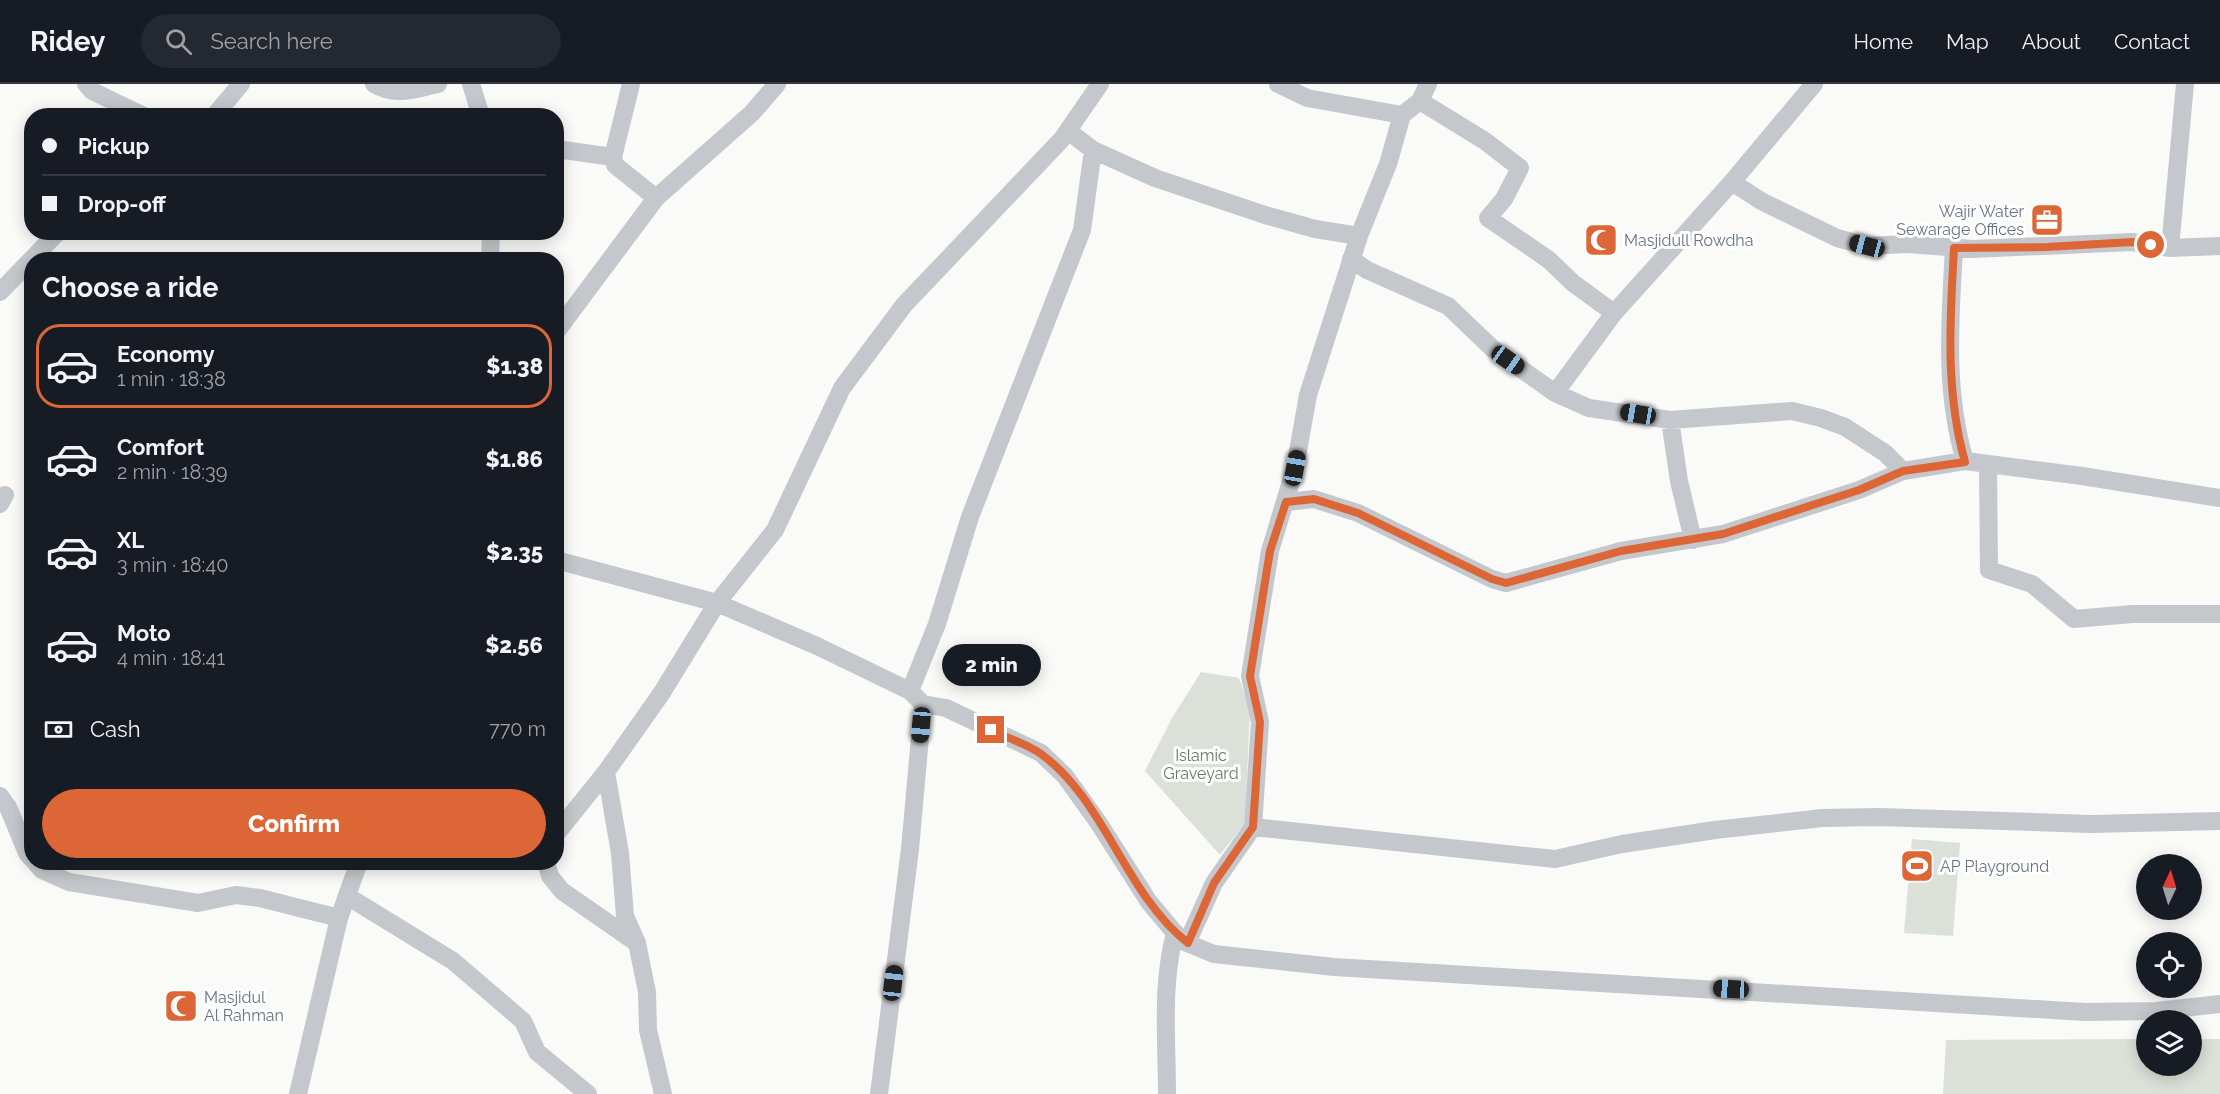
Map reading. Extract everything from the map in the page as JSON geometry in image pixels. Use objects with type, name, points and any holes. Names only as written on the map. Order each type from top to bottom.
[{"type":"street","points":[[86,84],[92,91],[127,108]]},
{"type":"street","points":[[221,108],[241,84]]},
{"type":"street","points":[[374,84],[386,91],[398,93],[438,84]]},
{"type":"street","points":[[471,84],[478,108]]},
{"type":"street","points":[[631,84],[613,157],[615,165],[656,198]]},
{"type":"street","points":[[564,321],[656,198],[752,113],[777,84]]},
{"type":"street","points":[[564,824],[606,772],[661,694],[717,603],[774,530],[842,388],[904,305],[1005,201],[1068,130],[1100,84]]},
{"type":"street","points":[[1278,84],[1307,98],[1402,115]]},
{"type":"street","points":[[1167,1094],[1166,993],[1169,955],[1214,883],[1253,827],[1260,722],[1250,676],[1270,551],[1295,468],[1308,395],[1351,260],[1388,164],[1402,115],[1420,101],[1428,84]]},
{"type":"street","points":[[1555,393],[1614,313],[1732,182],[1814,84]]},
{"type":"street","points":[[2170,248],[2186,84]]},
{"type":"street","points":[[1420,101],[1485,141],[1521,168],[1504,199],[1488,218],[1549,260],[1573,283],[1614,313]]},
{"type":"street","points":[[1068,130],[1093,150],[1155,178],[1265,215],[1315,229],[1359,237]]},
{"type":"street","points":[[564,149],[613,157]]},
{"type":"street","points":[[910,691],[937,624],[970,517],[1082,230],[1093,150]]},
{"type":"street","points":[[1732,182],[1761,201],[1837,238],[1867,246],[1908,244],[1954,248],[2047,247],[2132,242],[2170,248],[2220,246]]},
{"type":"street","points":[[39,252],[50,240]]},
{"type":"street","points":[[1954,248],[1948,337],[1950,385],[1955,430],[1965,462]]},
{"type":"street","points":[[1351,260],[1367,270],[1448,306],[1493,349],[1555,393],[1589,408],[1670,420],[1792,411],[1821,418],[1845,428],[1885,453],[1903,471]]},
{"type":"street","points":[[0,292],[24,267]]},
{"type":"street","points":[[1670,420],[1679,481],[1693,540]]},
{"type":"street","points":[[1286,502],[1314,499],[1358,513],[1492,579],[1506,583],[1621,551],[1723,534],[1859,490],[1903,471],[1965,462],[2082,476],[2220,498]]},
{"type":"street","points":[[1988,464],[1989,570],[2032,584],[2074,620],[2132,614],[2220,614]]},
{"type":"street","points":[[564,562],[717,603],[817,646],[910,691],[923,704],[946,708],[1041,753],[1065,776],[1098,822],[1149,902],[1181,938],[1214,954],[1334,967],[2085,1012],[2156,1011],[2220,1004]]},
{"type":"street","points":[[879,1094],[910,849],[923,704]]},
{"type":"street","points":[[606,772],[620,853],[626,916],[637,943],[647,992],[648,1030],[663,1094]]},
{"type":"street","points":[[0,780],[4,802],[24,847]]},
{"type":"street","points":[[1253,827],[1555,859],[1622,844],[1715,830],[1822,819],[1879,817],[2091,824],[2220,821]]},
{"type":"street","points":[[42,870],[69,882],[198,903],[236,895],[260,898],[339,918]]},
{"type":"street","points":[[298,1094],[339,918],[356,870]]},
{"type":"street","points":[[548,870],[550,876],[562,891],[637,943]]},
{"type":"street","points":[[347,896],[453,961],[523,1021],[537,1052],[588,1094]]},
{"type":"green space","name":"Islamic Graveyard","points":[[1201,672],[1239,678],[1250,709],[1245,823],[1220,855],[1145,771],[1172,718]]},
{"type":"green space","points":[[1912,839],[1960,843],[1953,936],[1904,933]]},
{"type":"green space","points":[[2136,1039],[2136,1076],[2202,1076],[2202,1039],[2220,1039],[2220,1094],[1943,1094],[1946,1040]]},
{"type":"place","name":"Wajir Water Sewarage Offices","points":[[2047,220]]},
{"type":"place","name":"Masjidull Rowdha","points":[[1601,240]]},
{"type":"place","name":"AP Playground","points":[[1917,866]]},
{"type":"place","name":"Masjidul Al Rahman","points":[[181,1006]]},
{"type":"route","points":[[991,730],[1041,753],[1065,776],[1098,822],[1149,902],[1175,933],[1188,943],[1214,883],[1253,827],[1260,722],[1250,676],[1270,551],[1286,502],[1314,499],[1358,513],[1430,550],[1492,579],[1506,583],[1621,551],[1723,534],[1859,490],[1903,471],[1965,462],[1955,430],[1950,385],[1948,337],[1954,248],[2047,247],[2132,242],[2151,245]]}]
